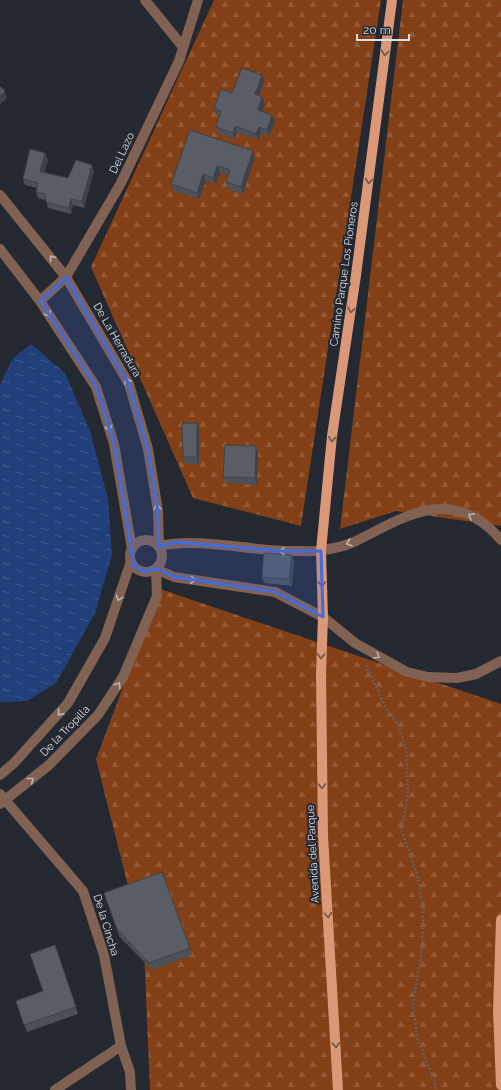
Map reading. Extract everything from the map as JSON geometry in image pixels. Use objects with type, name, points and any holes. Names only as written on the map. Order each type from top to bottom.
[{"type":"main road","name":"Camino Parque Los Pioneros","points":[[323,617],[321,551],[332,436],[357,267],[392,0]]},
{"type":"main road","name":"Avenida del Parque","points":[[323,617],[321,674],[323,836],[338,1090]]},
{"type":"main road","points":[[501,920],[498,1012],[501,1085]]},
{"type":"street","points":[[146,0],[183,47]]},
{"type":"street","name":"Del Lazo","points":[[40,301],[66,277],[122,183],[179,60],[198,0]]},
{"type":"street","name":"De La Herradura","points":[[0,195],[66,277],[129,384],[148,449],[158,511],[158,546]]},
{"type":"street","points":[[0,249],[40,301],[96,387],[114,444],[132,549],[131,561],[138,571],[151,572],[156,569],[162,558],[158,546],[148,540],[141,541],[132,549]]},
{"type":"street","points":[[158,546],[178,542],[282,551],[321,551],[352,542],[383,527],[419,513],[443,508],[467,513],[490,527],[501,540]]},
{"type":"street","name":"De la Tropilla","points":[[0,775],[14,763],[68,704],[106,638],[131,561]]},
{"type":"street","points":[[156,569],[174,577],[275,592],[323,617],[355,643],[401,669],[428,677],[458,678],[476,674],[501,662]]},
{"type":"street","name":"De la Tropilla","points":[[2,799],[49,765],[98,715],[123,677],[156,596],[156,569]]},
{"type":"street","name":"De la Cincha","points":[[2,799],[83,891],[104,955],[121,1046],[130,1072],[131,1090]]},
{"type":"street","points":[[55,1090],[121,1046]]},
{"type":"path","points":[[355,643],[386,708],[398,725],[406,748],[408,795],[400,829],[418,878],[423,911],[422,948],[413,1005],[417,1038],[435,1082],[436,1090]]},
{"type":"highlighted area","points":[[66,277],[129,384],[148,449],[158,511],[159,546],[178,542],[282,551],[321,551],[323,617],[275,592],[174,577],[156,569],[145,572],[134,567],[114,444],[96,387],[40,301]]},
{"type":"green space","points":[[214,0],[381,0],[301,526],[193,498],[91,267]]},
{"type":"green space","points":[[403,0],[501,0],[501,526],[396,511],[340,529]]},
{"type":"green space","points":[[160,589],[501,704],[501,1090],[150,1090],[144,949],[96,759]]},
{"type":"water","points":[[31,344],[65,373],[90,431],[108,499],[112,555],[95,613],[56,683],[27,701],[0,702],[0,385],[13,358]]},
{"type":"building","points":[[242,68],[262,75],[255,94],[262,97],[258,110],[272,115],[267,130],[259,127],[256,134],[235,126],[233,133],[216,127],[221,111],[214,109],[221,89],[232,93]]},
{"type":"building","points":[[0,86],[5,91],[0,96]]},
{"type":"building","points":[[190,130],[253,151],[241,187],[226,182],[230,170],[217,166],[213,178],[203,174],[197,193],[171,184]]},
{"type":"building","points":[[30,149],[45,153],[40,172],[68,178],[76,160],[92,165],[82,201],[71,199],[69,208],[46,202],[45,194],[36,192],[38,183],[23,179]]},
{"type":"building","points":[[182,423],[197,423],[197,457],[183,457]]},
{"type":"building","points":[[225,445],[256,446],[255,478],[223,477]]},
{"type":"building","points":[[264,553],[292,555],[289,579],[262,577]]},
{"type":"building","points":[[162,872],[190,948],[149,963],[117,929],[104,893]]},
{"type":"building","points":[[55,945],[76,1007],[24,1025],[16,1001],[43,991],[30,954]]}]
